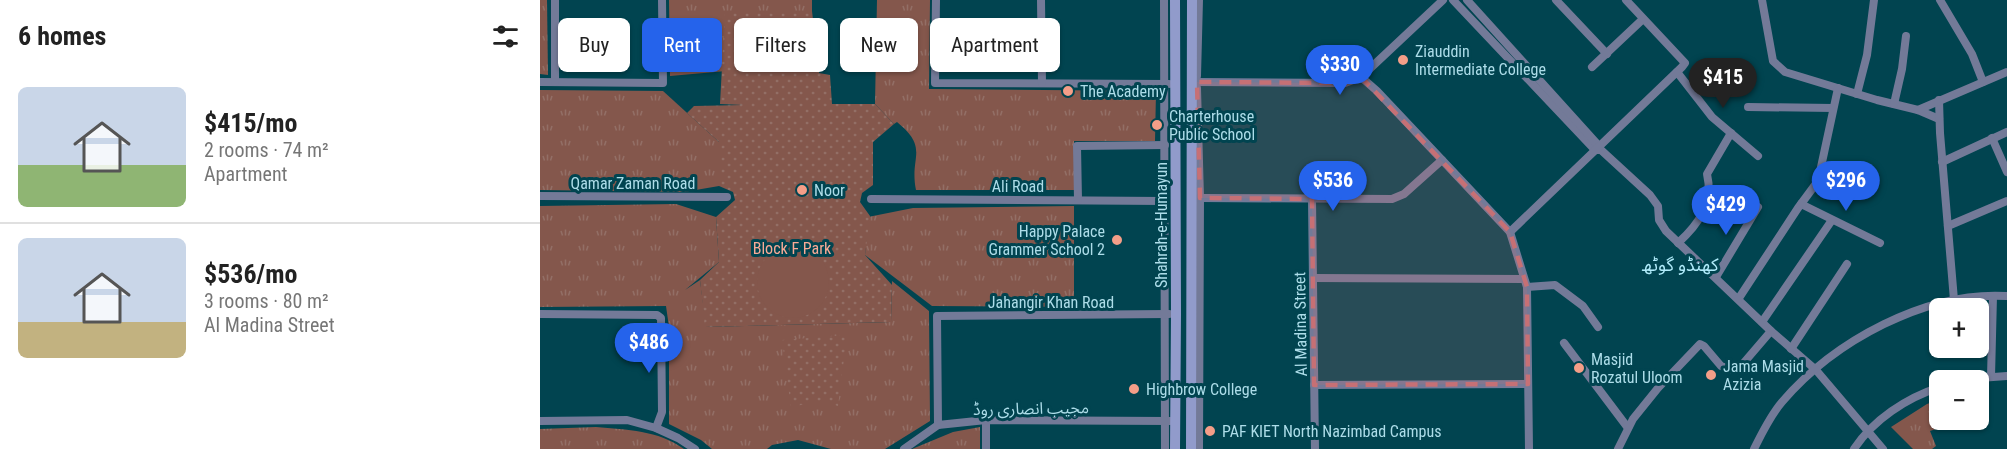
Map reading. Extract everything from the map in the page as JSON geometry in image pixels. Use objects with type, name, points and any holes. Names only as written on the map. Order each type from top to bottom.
[{"type":"main road","name":"Shahrah-e-Humayun","points":[[1175,0],[1170,83],[1170,421],[1175,449]]},
{"type":"main road","name":"Shahrah-e-Humayun","points":[[1191,449],[1192,0]]},
{"type":"street","points":[[555,0],[555,82]]},
{"type":"street","points":[[540,82],[663,83],[662,0]]},
{"type":"street","points":[[936,0],[935,83],[1170,83]]},
{"type":"street","points":[[1041,0],[1042,83]]},
{"type":"street","points":[[1164,0],[1170,83],[1165,146],[1165,201],[1171,314]]},
{"type":"street","points":[[1199,0],[1197,82],[1200,198],[1199,449]]},
{"type":"street","points":[[1197,82],[1345,83],[1361,77],[1443,0]]},
{"type":"street","points":[[1453,0],[1598,148],[1650,195],[1658,206],[1659,220],[1678,243],[1816,370],[1883,449]]},
{"type":"street","points":[[1467,0],[1598,148]]},
{"type":"street","points":[[1556,0],[1606,54]]},
{"type":"street","points":[[1510,232],[1685,63],[1626,0]]},
{"type":"street","points":[[1762,0],[1773,61],[1785,72],[1918,110],[1939,119]]},
{"type":"street","points":[[1857,94],[1867,55],[1874,0]]},
{"type":"street","points":[[1940,0],[1972,54],[1983,82]]},
{"type":"street","points":[[1592,67],[1643,19]]},
{"type":"street","points":[[1894,104],[1906,36]]},
{"type":"street","points":[[1677,72],[1712,117],[1758,156]]},
{"type":"street","points":[[1918,110],[2007,72]]},
{"type":"street","points":[[1361,77],[1377,91],[1510,232],[1526,283],[1529,449]]},
{"type":"street","points":[[1739,298],[1818,181],[1838,88]]},
{"type":"street","points":[[1939,100],[1954,298]]},
{"type":"street","points":[[1748,107],[1833,108]]},
{"type":"street","points":[[1942,162],[2007,132]]},
{"type":"street","points":[[1678,243],[1693,229],[1703,213],[1710,187],[1707,174],[1731,133]]},
{"type":"street","points":[[1992,138],[2007,172]]},
{"type":"street","points":[[1078,200],[1077,146],[1165,146]]},
{"type":"street","points":[[1200,198],[1398,198],[1442,160]]},
{"type":"street","name":"Qamar Zaman Road","points":[[540,196],[727,197]]},
{"type":"street","name":"Ali Road","points":[[870,199],[1165,201]]},
{"type":"street","name":"Al Madina Street","points":[[1312,199],[1315,449]]},
{"type":"street","points":[[1948,226],[2007,201]]},
{"type":"street","points":[[1801,204],[1880,243]]},
{"type":"street","points":[[1716,278],[1758,207]]},
{"type":"street","points":[[1762,322],[1832,220]]},
{"type":"street","points":[[1791,349],[1847,264]]},
{"type":"street","points":[[1313,278],[1555,285],[1583,306],[1598,327]]},
{"type":"street","points":[[1993,296],[1991,377],[2007,376]]},
{"type":"street","points":[[1974,298],[2007,296]]},
{"type":"street","points":[[1754,449],[1780,404],[1836,352],[1868,331],[1892,320],[1929,308]]},
{"type":"street","points":[[540,314],[657,315],[661,318],[662,412],[656,428]]},
{"type":"street","name":"Jahangir Khan Road","points":[[938,424],[937,316],[1171,314]]},
{"type":"street","points":[[1618,449],[1633,419],[1658,388],[1700,345],[1704,346],[1721,366],[1732,370],[1741,366],[1771,331]]},
{"type":"street","points":[[1564,343],[1628,428]]},
{"type":"street","points":[[1314,385],[1528,384]]},
{"type":"street","points":[[1854,449],[1868,431],[1885,416],[1929,392]]},
{"type":"street","points":[[540,421],[627,420],[656,428],[696,449]]},
{"type":"street","points":[[986,420],[986,449]]},
{"type":"street","name":"مجیب انصاری روڈ","points":[[938,424],[986,420],[1170,421]]},
{"type":"street","points":[[1165,449],[1170,421]]},
{"type":"street","points":[[904,449],[938,424]]},
{"type":"highlighted area","points":[[1361,77],[1510,232],[1527,287],[1528,384],[1314,385],[1312,199],[1200,198],[1197,82],[1345,83]]},
{"type":"green space","points":[[540,0],[547,0],[548,75],[540,74]]},
{"type":"green space","points":[[669,0],[812,0],[812,11],[725,11],[726,71],[722,71],[722,18],[669,18]]},
{"type":"green space","points":[[877,0],[930,0],[929,89],[1156,91],[1155,141],[1074,141],[1074,190],[916,190],[916,146],[913,139],[897,122],[894,124],[875,104],[876,72],[918,72],[918,18],[877,18]]},
{"type":"green space","name":"Block F Park","points":[[725,11],[812,11],[813,18],[734,18],[734,72],[819,72],[830,75],[832,104],[875,104],[894,124],[873,142],[873,185],[862,193],[860,202],[870,216],[865,255],[892,285],[891,322],[705,327],[700,280],[719,262],[716,217],[735,200],[733,192],[719,186],[719,142],[687,113],[694,106],[743,105],[720,104]]},
{"type":"green space","points":[[670,72],[715,72],[670,76]]},
{"type":"green space","points":[[540,90],[663,91],[719,142],[719,186],[684,192],[540,190]]},
{"type":"green space","points":[[676,204],[716,217],[719,262],[685,290],[700,280],[706,327],[891,322],[892,281],[929,311],[930,421],[885,449],[831,449],[798,440],[772,445],[767,449],[712,449],[701,440],[669,424],[669,327],[666,306],[540,307],[540,206]]},
{"type":"green space","points":[[1074,206],[1074,307],[932,306],[865,255],[868,217],[913,208]]},
{"type":"green space","points":[[800,246],[819,256],[827,268],[829,282],[827,296],[819,308],[807,316],[786,318],[767,308],[759,296],[757,275],[767,256],[779,248]]},
{"type":"green space","points":[[847,335],[838,406],[814,403],[791,408],[782,340]]},
{"type":"green space","points":[[1929,403],[1929,430],[1933,430],[1930,431],[1936,446],[1932,449],[1913,449],[1891,427]]},
{"type":"green space","points":[[596,427],[653,434],[684,449],[540,449],[540,429]]},
{"type":"green space","points":[[980,427],[980,449],[912,449],[953,432]]},
{"type":"place","name":"Ziauddin Intermediate College","points":[[1403,60]]},
{"type":"place","name":"The Academy","points":[[1068,91]]},
{"type":"place","name":"Charterhouse Public School","points":[[1157,125]]},
{"type":"place","name":"Noor","points":[[802,190]]},
{"type":"place","name":"Happy Palace Grammer School 2","points":[[1117,240]]},
{"type":"place","name":"Masjid Rozatul Uloom","points":[[1579,368]]},
{"type":"place","name":"Jama Masjid Azizia","points":[[1711,375]]},
{"type":"place","name":"Highbrow College","points":[[1134,389]]},
{"type":"place","name":"PAF KIET North Nazimbad Campus","points":[[1210,431]]},
{"type":"district","name":"کھنڈو گوٹھ","points":[[1680,265]]}]
